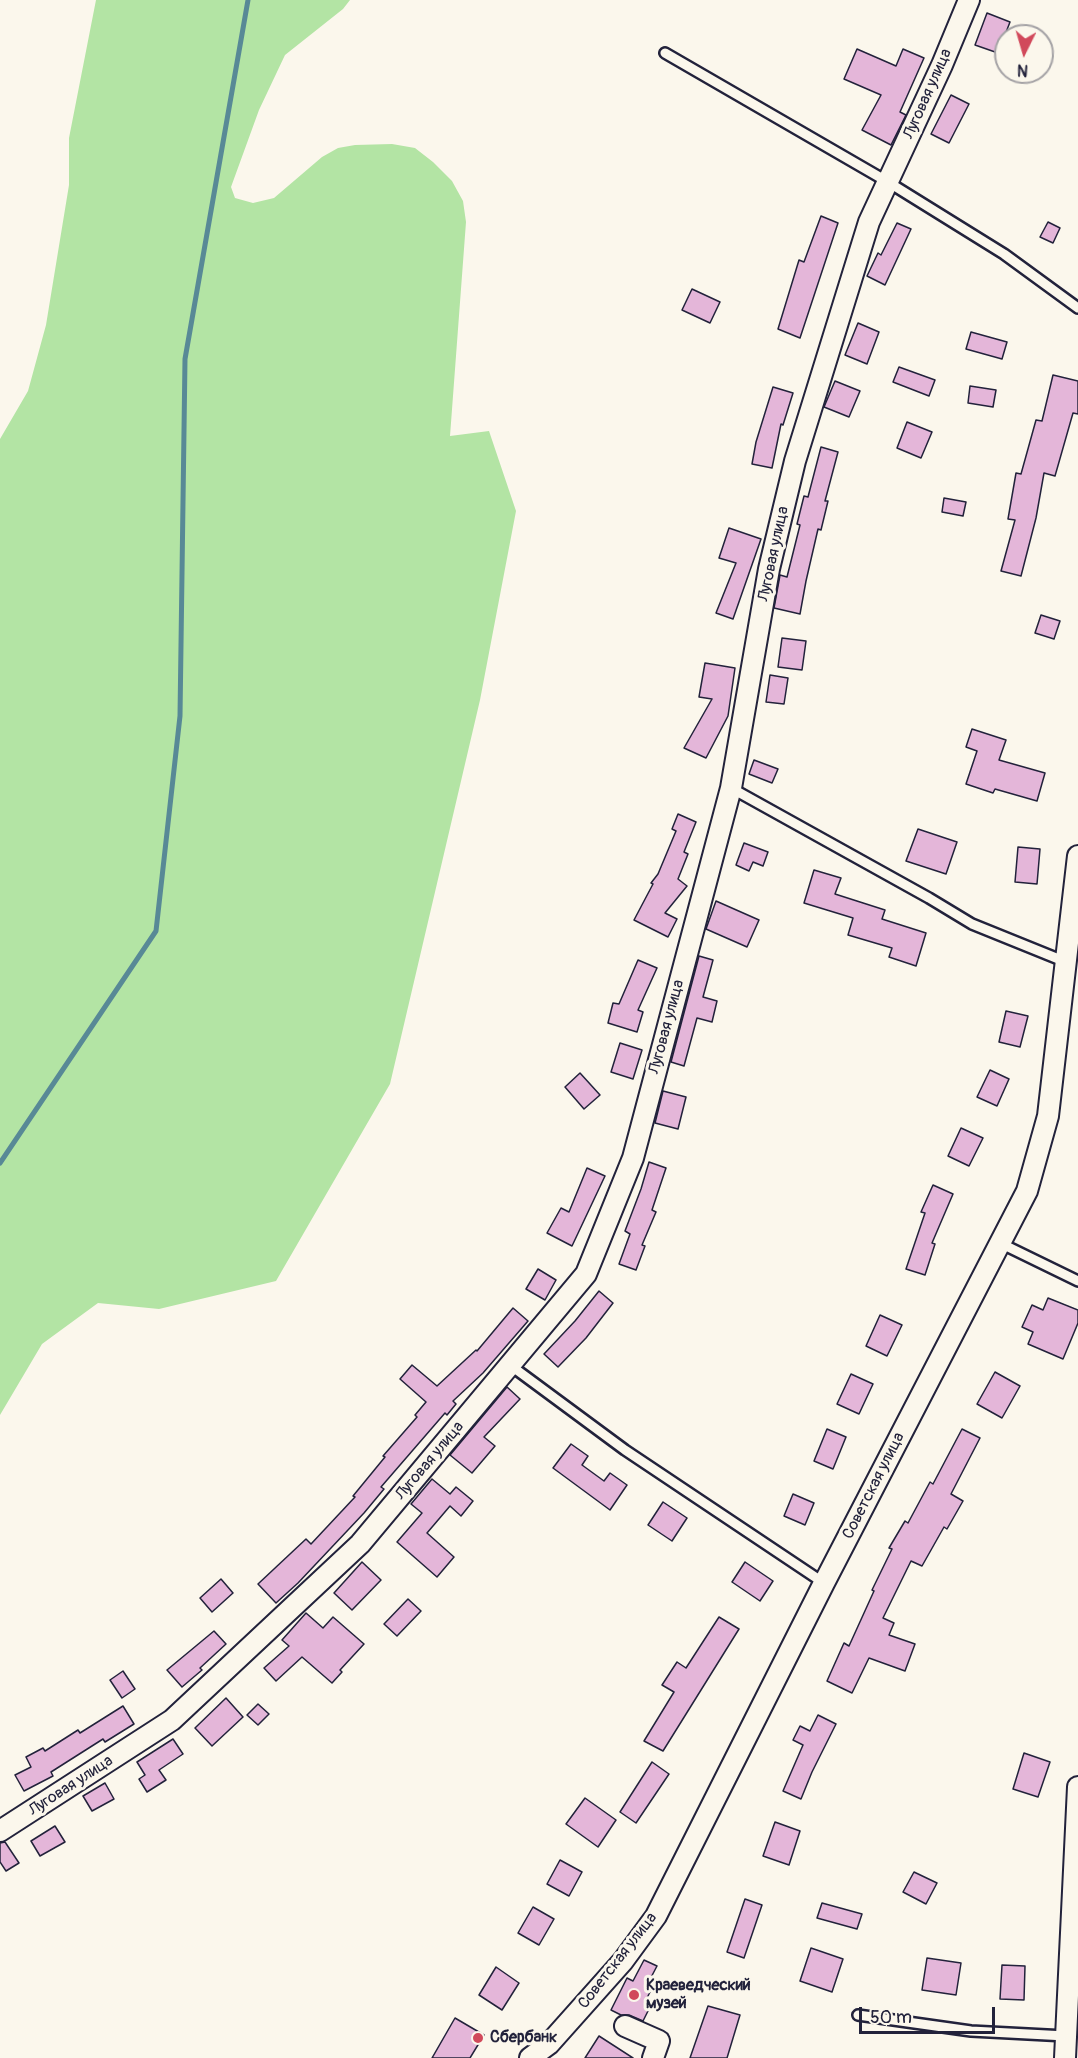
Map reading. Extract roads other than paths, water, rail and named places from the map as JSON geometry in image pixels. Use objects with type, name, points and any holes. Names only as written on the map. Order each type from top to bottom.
[{"type":"street","name":"Луговая улица","points":[[0,1832],[172,1720],[360,1544],[586,1274],[633,1158],[731,788],[769,569],[795,461],[869,222],[942,65],[969,0]]},
{"type":"street","name":"Советская улица","points":[[530,2058],[549,2044],[623,1960],[656,1916],[824,1583],[1027,1191],[1048,1116],[1078,856]]},
{"type":"street","points":[[1065,2058],[1073,1992],[1078,1787]]},
{"type":"street","points":[[625,2026],[659,2041],[653,2058]]},
{"type":"lane","points":[[665,53],[888,183],[1004,254],[1078,308]]},
{"type":"lane","points":[[731,788],[972,924],[1066,962]]},
{"type":"lane","points":[[1000,1243],[1078,1281]]},
{"type":"lane","points":[[510,1365],[625,1450],[824,1583]]},
{"type":"lane","points":[[858,2015],[971,2031],[1066,2036]]},
{"type":"waterway","points":[[0,1163],[156,931],[180,716],[185,359],[248,0]]},
{"type":"place","name":"Краеведческий музей","points":[[634,1995]]},
{"type":"place","name":"Сбербанк","points":[[478,2038]]}]
